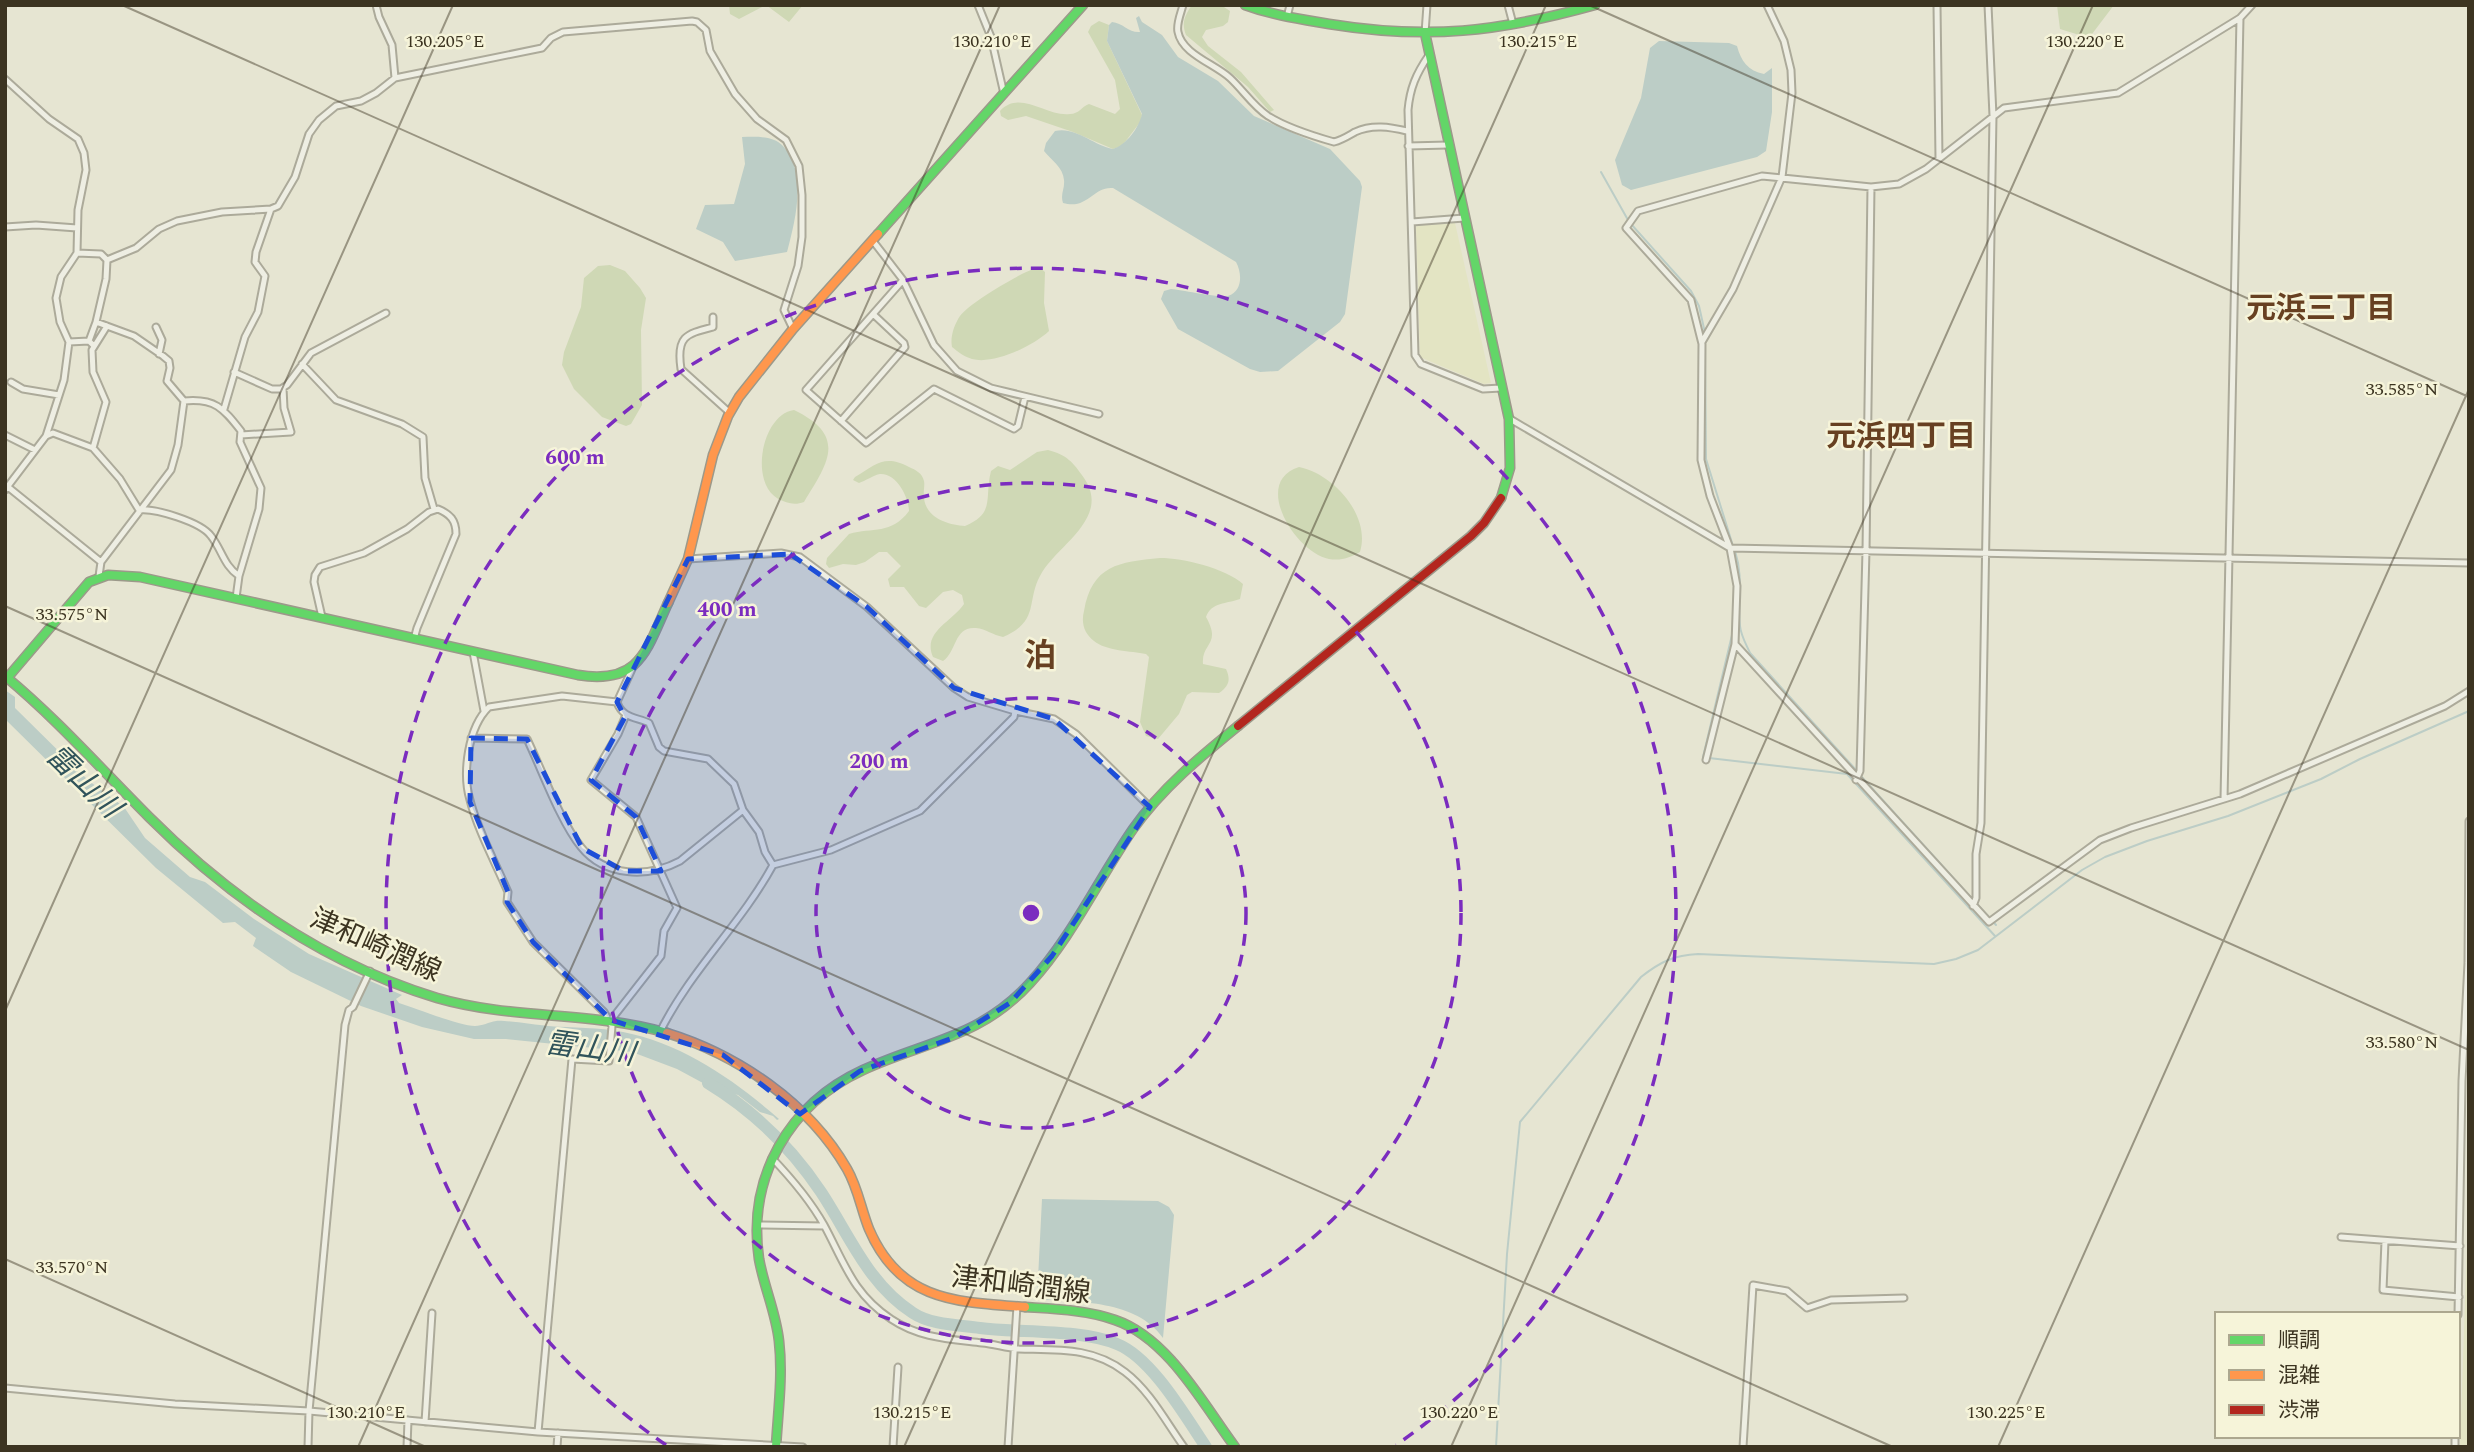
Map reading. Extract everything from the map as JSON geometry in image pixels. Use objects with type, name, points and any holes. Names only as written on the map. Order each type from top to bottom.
[{"type":"street","points":[[376,5],[392,45],[395,78]]},
{"type":"street","points":[[978,5],[990,37],[1004,94]]},
{"type":"street","points":[[773,865],[765,852],[759,832],[743,810],[734,784],[712,761],[664,751],[649,723],[625,715],[617,702],[633,666],[646,651],[688,559],[713,455],[730,412],[752,379],[793,329],[1083,5]]},
{"type":"street","points":[[1183,5],[1178,33],[1184,43],[1197,56],[1216,66],[1271,118],[1334,142],[1374,127],[1408,131]]},
{"type":"street","points":[[1245,5],[1287,17],[1364,29],[1425,33],[1513,24],[1554,17],[1595,5]]},
{"type":"street","points":[[1287,17],[1290,5]]},
{"type":"street","points":[[776,1446],[779,1341],[760,1261],[758,1225],[760,1196],[774,1155],[791,1125],[800,1114],[838,1083],[860,1071],[953,1038],[972,1029],[1010,1003],[1052,956],[1150,807],[1208,750],[1471,536],[1490,517],[1506,488],[1512,440],[1429,55],[1425,33],[1427,5]]},
{"type":"street","points":[[1508,5],[1513,24]]},
{"type":"street","points":[[1702,344],[1733,289],[1782,177],[1792,93],[1791,70],[1784,41],[1767,5]]},
{"type":"street","points":[[1937,5],[1939,159]]},
{"type":"street","points":[[1973,906],[1976,898],[1976,854],[1981,823],[1986,554],[1993,116],[1988,5]]},
{"type":"street","points":[[1706,757],[1735,644],[1737,586],[1733,548],[1710,496],[1701,460],[1702,344],[1691,300],[1626,228],[1638,211],[1762,176],[1871,187],[1899,184],[1926,169],[2004,108],[2118,93],[2239,18],[2252,5]]},
{"type":"street","points":[[2224,799],[2239,18]]},
{"type":"street","points":[[107,260],[136,248],[159,229],[177,221],[222,212],[271,209],[278,206],[289,189],[309,134],[319,120],[336,106],[376,93],[395,78],[542,48],[551,38],[563,32],[697,22],[706,30],[710,51],[728,84],[757,119],[786,140],[799,166],[802,237],[798,266],[784,310],[793,329]]},
{"type":"street","points":[[1429,55],[1410,89],[1408,131],[1416,360],[1483,389],[1501,388]]},
{"type":"street","points":[[5,79],[49,119],[78,139],[84,153],[86,170],[78,211],[78,253],[61,277],[56,298],[60,322],[69,342],[64,380],[46,436],[7,489],[101,562]]},
{"type":"street","points":[[1408,146],[1448,145]]},
{"type":"street","points":[[1856,780],[1860,771],[1866,551],[1871,187]]},
{"type":"street","points":[[224,408],[245,337],[258,312],[265,276],[254,261],[271,209]]},
{"type":"street","points":[[1412,222],[1464,218]]},
{"type":"street","points":[[5,227],[36,225],[77,228]]},
{"type":"street","points":[[873,241],[903,280],[934,345],[946,361],[976,382],[1025,397],[1099,414]]},
{"type":"street","points":[[78,253],[101,254],[107,260],[106,279],[91,343],[93,372],[106,402],[93,448]]},
{"type":"street","points":[[903,280],[806,390],[866,443],[937,389],[1017,429],[1025,397]]},
{"type":"street","points":[[241,435],[291,432],[284,408],[283,388],[310,353],[386,313]]},
{"type":"street","points":[[841,421],[905,347],[904,342],[873,314]]},
{"type":"street","points":[[713,317],[713,327],[695,331],[684,341],[681,348],[681,369],[730,412]]},
{"type":"street","points":[[96,322],[134,336],[169,361],[167,381],[184,401],[178,445],[171,470],[101,562],[99,576]]},
{"type":"street","points":[[69,342],[91,343],[107,326]]},
{"type":"street","points":[[156,327],[162,340],[159,354]]},
{"type":"street","points":[[302,364],[336,400],[402,424],[423,437],[425,478],[434,509]]},
{"type":"street","points":[[234,372],[272,389],[283,388]]},
{"type":"street","points":[[10,383],[23,389],[59,395]]},
{"type":"street","points":[[184,401],[199,401],[224,408],[241,430],[240,442],[261,488],[236,598]]},
{"type":"street","points":[[1508,418],[1733,548],[2469,563]]},
{"type":"street","points":[[46,436],[52,433],[93,448],[120,480],[139,510]]},
{"type":"street","points":[[5,435],[35,450]]},
{"type":"street","points":[[139,510],[148,509],[205,529],[228,569],[239,576]]},
{"type":"street","points":[[322,618],[314,582],[320,567],[364,553],[407,529],[434,509],[442,510],[452,517],[456,534],[416,628],[414,639]]},
{"type":"street","points":[[688,559],[781,553],[800,558],[867,607],[954,688],[968,697],[1055,719],[1076,734],[1150,807]]},
{"type":"street","points":[[6,677],[89,582],[112,573],[597,679],[611,678],[633,666]]},
{"type":"street","points":[[1735,644],[1948,880],[1991,920],[2099,840],[2224,799],[2432,711],[2469,691]]},
{"type":"street","points":[[473,652],[484,712]]},
{"type":"street","name":"津和崎潤線","points":[[6,677],[66,732],[166,834],[229,888],[307,942],[369,973],[470,1006],[526,1015],[611,1023],[660,1032],[702,1046],[744,1067],[815,1126],[835,1149],[858,1192],[870,1231],[887,1259],[914,1286],[934,1297],[1096,1315],[1113,1319],[1142,1333],[1172,1361],[1235,1447]]},
{"type":"street","points":[[611,1023],[533,942],[507,902],[508,892],[470,802],[468,753],[471,738],[484,712],[494,705],[556,696],[617,702]]},
{"type":"street","points":[[660,1032],[672,1009],[714,949],[761,888],[773,865],[831,850],[920,811],[1014,718],[1016,711]]},
{"type":"street","points":[[538,1432],[572,1059],[609,1061],[611,1023],[660,956],[664,931],[677,908],[636,817],[591,780],[618,734],[625,715]]},
{"type":"street","points":[[471,738],[527,739],[571,832],[582,848],[607,866],[624,871],[639,873],[660,870],[680,861],[743,810]]},
{"type":"street","points":[[2458,1312],[2462,1081],[2468,963],[2469,821]]},
{"type":"street","points":[[1940,879],[1948,880]]},
{"type":"street","points":[[308,1447],[309,1411],[345,1025],[349,1010],[369,973]]},
{"type":"street","points":[[774,1155],[800,1187],[824,1226],[852,1282],[888,1318],[909,1330],[932,1338],[1014,1348],[1075,1350],[1110,1362],[1135,1380],[1184,1447]]},
{"type":"street","points":[[758,1225],[824,1226]]},
{"type":"street","points":[[2341,1237],[2460,1246]]},
{"type":"street","points":[[2385,1241],[2383,1290],[2459,1297]]},
{"type":"street","points":[[1742,1447],[1753,1285],[1787,1292],[1807,1308],[1831,1300],[1904,1298]]},
{"type":"street","points":[[1008,1447],[1017,1306]]},
{"type":"street","points":[[425,1422],[432,1313]]},
{"type":"street","points":[[893,1447],[898,1367]]},
{"type":"street","points":[[5,1388],[538,1432],[803,1447]]},
{"type":"street","points":[[407,1447],[408,1420]]},
{"type":"street","points":[[557,1447],[558,1433]]},
{"type":"highlighted area","points":[[790,554],[867,607],[954,688],[1054,719],[1150,807],[1052,956],[1010,1003],[953,1038],[860,1071],[800,1114],[723,1055],[611,1020],[533,942],[507,902],[508,892],[470,802],[471,738],[527,739],[582,848],[624,871],[661,871],[636,817],[591,780],[625,717],[617,702],[688,559]]},
{"type":"green space","points":[[729,5],[766,5],[739,19],[730,14]]},
{"type":"green space","points":[[766,5],[803,5],[789,22]]},
{"type":"green space","points":[[1192,5],[1221,5],[1230,11],[1228,22],[1206,30],[1202,37],[1208,46],[1241,72],[1274,110],[1270,112],[1248,87],[1186,35],[1184,19]]},
{"type":"green space","points":[[2057,5],[2114,5],[2089,38],[2060,29]]},
{"type":"green space","points":[[1099,21],[1109,25],[1107,41],[1142,115],[1141,121],[1122,146],[1113,149],[1026,116],[1008,120],[1001,116],[1000,111],[1016,103],[1025,103],[1061,114],[1076,113],[1089,104],[1115,114],[1120,109],[1115,80],[1088,32],[1091,26]]},
{"type":"green space","points":[[1455,223],[1491,383],[1484,384],[1420,357],[1416,227]]},
{"type":"green space","points":[[610,265],[625,271],[646,298],[641,330],[642,405],[631,424],[626,426],[602,417],[574,389],[562,365],[564,352],[581,307],[584,278],[598,266]]},
{"type":"green space","points":[[1039,267],[1045,272],[1044,303],[1049,331],[1023,348],[991,359],[972,359],[952,347],[954,327],[965,310],[997,288]]},
{"type":"green space","points":[[794,410],[822,430],[828,451],[826,463],[813,488],[804,502],[796,504],[783,501],[772,494],[765,482],[762,468],[767,437],[773,424]]},
{"type":"green space","points":[[1048,450],[1069,460],[1084,478],[1091,493],[1091,506],[1078,531],[1040,576],[1027,618],[1015,631],[1003,637],[969,628],[960,635],[943,661],[933,657],[932,641],[940,628],[964,604],[962,595],[953,590],[943,592],[926,608],[919,606],[904,587],[890,587],[888,579],[901,566],[887,552],[879,552],[856,565],[843,564],[829,568],[826,564],[827,558],[849,534],[888,527],[902,519],[909,511],[904,493],[892,478],[880,474],[859,483],[853,480],[875,465],[893,461],[916,471],[924,481],[924,498],[929,511],[945,522],[965,526],[975,521],[985,510],[991,471],[998,466],[1010,470],[1037,452]]},
{"type":"green space","points":[[1299,467],[1325,478],[1347,499],[1360,525],[1360,552],[1337,560],[1329,559],[1316,554],[1292,531],[1279,501],[1279,487],[1285,475]]},
{"type":"green space","points":[[1160,558],[1203,565],[1226,573],[1243,584],[1240,599],[1216,606],[1206,617],[1212,639],[1203,657],[1203,664],[1226,669],[1229,680],[1227,685],[1219,693],[1192,692],[1187,695],[1179,714],[1158,739],[1146,736],[1140,722],[1149,657],[1146,654],[1112,649],[1099,644],[1088,635],[1083,620],[1088,596],[1101,575],[1120,564]]},
{"type":"green space","points":[[2469,1186],[2469,1447],[2460,1447]]},
{"type":"water","points":[[1139,16],[1142,22],[1162,35],[1178,57],[1218,81],[1254,116],[1330,149],[1360,181],[1362,187],[1345,314],[1340,322],[1278,371],[1260,372],[1250,369],[1178,329],[1161,299],[1164,291],[1171,289],[1209,295],[1233,294],[1240,281],[1236,262],[1113,188],[1100,190],[1079,203],[1063,203],[1063,175],[1044,151],[1046,143],[1055,131],[1077,133],[1113,149],[1127,140],[1140,119],[1142,114],[1107,41],[1109,25],[1112,22],[1140,32],[1136,18]]},
{"type":"water","points":[[1659,41],[1729,43],[1737,46],[1749,68],[1764,74],[1772,68],[1772,112],[1766,151],[1757,157],[1631,190],[1622,185],[1615,160],[1641,98],[1650,48]]},
{"type":"water","points":[[742,137],[769,138],[783,146],[795,169],[797,198],[787,252],[735,261],[723,242],[696,229],[705,205],[734,204],[745,164]]},
{"type":"water","points":[[5,690],[15,697],[15,708],[89,781],[124,807],[145,838],[190,877],[205,882],[254,919],[309,954],[402,995],[396,999],[399,1003],[459,1023],[475,1026],[507,1021],[604,1029],[666,1045],[687,1054],[725,1077],[779,1119],[760,1112],[738,1095],[714,1089],[677,1069],[632,1052],[506,1039],[474,1039],[422,1027],[361,1006],[291,972],[253,946],[256,938],[235,922],[223,923],[156,868],[5,719]]},
{"type":"water","points":[[1042,1199],[1158,1201],[1169,1207],[1174,1215],[1163,1338],[1138,1316],[1123,1310],[1106,1305],[1037,1299]]},
{"type":"waterway","points":[[1601,172],[1628,220]]},
{"type":"waterway","points":[[1631,224],[1691,291],[1699,306],[1705,333]]},
{"type":"waterway","points":[[1705,342],[1706,459],[1733,546]]},
{"type":"waterway","points":[[1735,551],[1740,580],[1740,626],[1750,653],[1857,771]]},
{"type":"waterway","points":[[1703,757],[1732,635]]},
{"type":"waterway","points":[[1496,1447],[1507,1254],[1520,1122],[1641,977],[1661,963],[1698,954],[1934,964],[1956,959],[1978,950],[2082,870],[2105,857],[2228,816],[2321,779],[2469,711]]},
{"type":"waterway","points":[[1709,758],[1847,774],[1995,936]]},
{"type":"waterway","points":[[1860,775],[1996,925]]},
{"type":"waterway","name":"雷山川","points":[[708,1083],[756,1118],[784,1145],[821,1192],[872,1274],[897,1301],[913,1313],[945,1324],[1069,1334],[1117,1344],[1130,1351],[1155,1375],[1206,1447]]},
{"type":"traffic: fast","points":[[878,234],[1083,5]]},
{"type":"traffic: fast","points":[[1245,5],[1329,24],[1399,32],[1463,31],[1494,27],[1595,5]]},
{"type":"traffic: fast","points":[[1425,33],[1509,419],[1510,468],[1501,498]]},
{"type":"traffic: fast","points":[[8,677],[89,582],[108,575],[140,577],[578,675],[599,677],[615,675],[638,661],[668,603]]},
{"type":"traffic: fast","points":[[5,676],[61,727],[180,847],[247,901],[318,947],[356,967],[437,998],[494,1010],[610,1021],[667,1033]]},
{"type":"traffic: fast","points":[[776,1447],[780,1381],[779,1341],[759,1259],[757,1229],[767,1172],[794,1123],[814,1102],[863,1070],[972,1027],[1011,1001],[1030,983],[1059,947],[1144,814],[1182,774],[1238,726]]},
{"type":"traffic: fast","points":[[1025,1307],[1093,1314],[1134,1329],[1152,1341],[1183,1374],[1235,1447]]},
{"type":"traffic: slow","points":[[668,603],[688,559],[713,455],[728,416],[739,397],[793,329],[878,234]]},
{"type":"traffic: slow","points":[[667,1033],[694,1042],[745,1068],[769,1084],[813,1123],[847,1169],[869,1229],[882,1253],[897,1271],[933,1294],[976,1303],[1025,1307]]},
{"type":"traffic: jam","points":[[1238,726],[1471,536],[1484,523],[1501,498]]},
{"type":"district","name":"元浜三丁目","points":[[2321,308]]},
{"type":"district","name":"元浜四丁目","points":[[1901,436]]},
{"type":"district","name":"泊","points":[[1040,655]]}]
